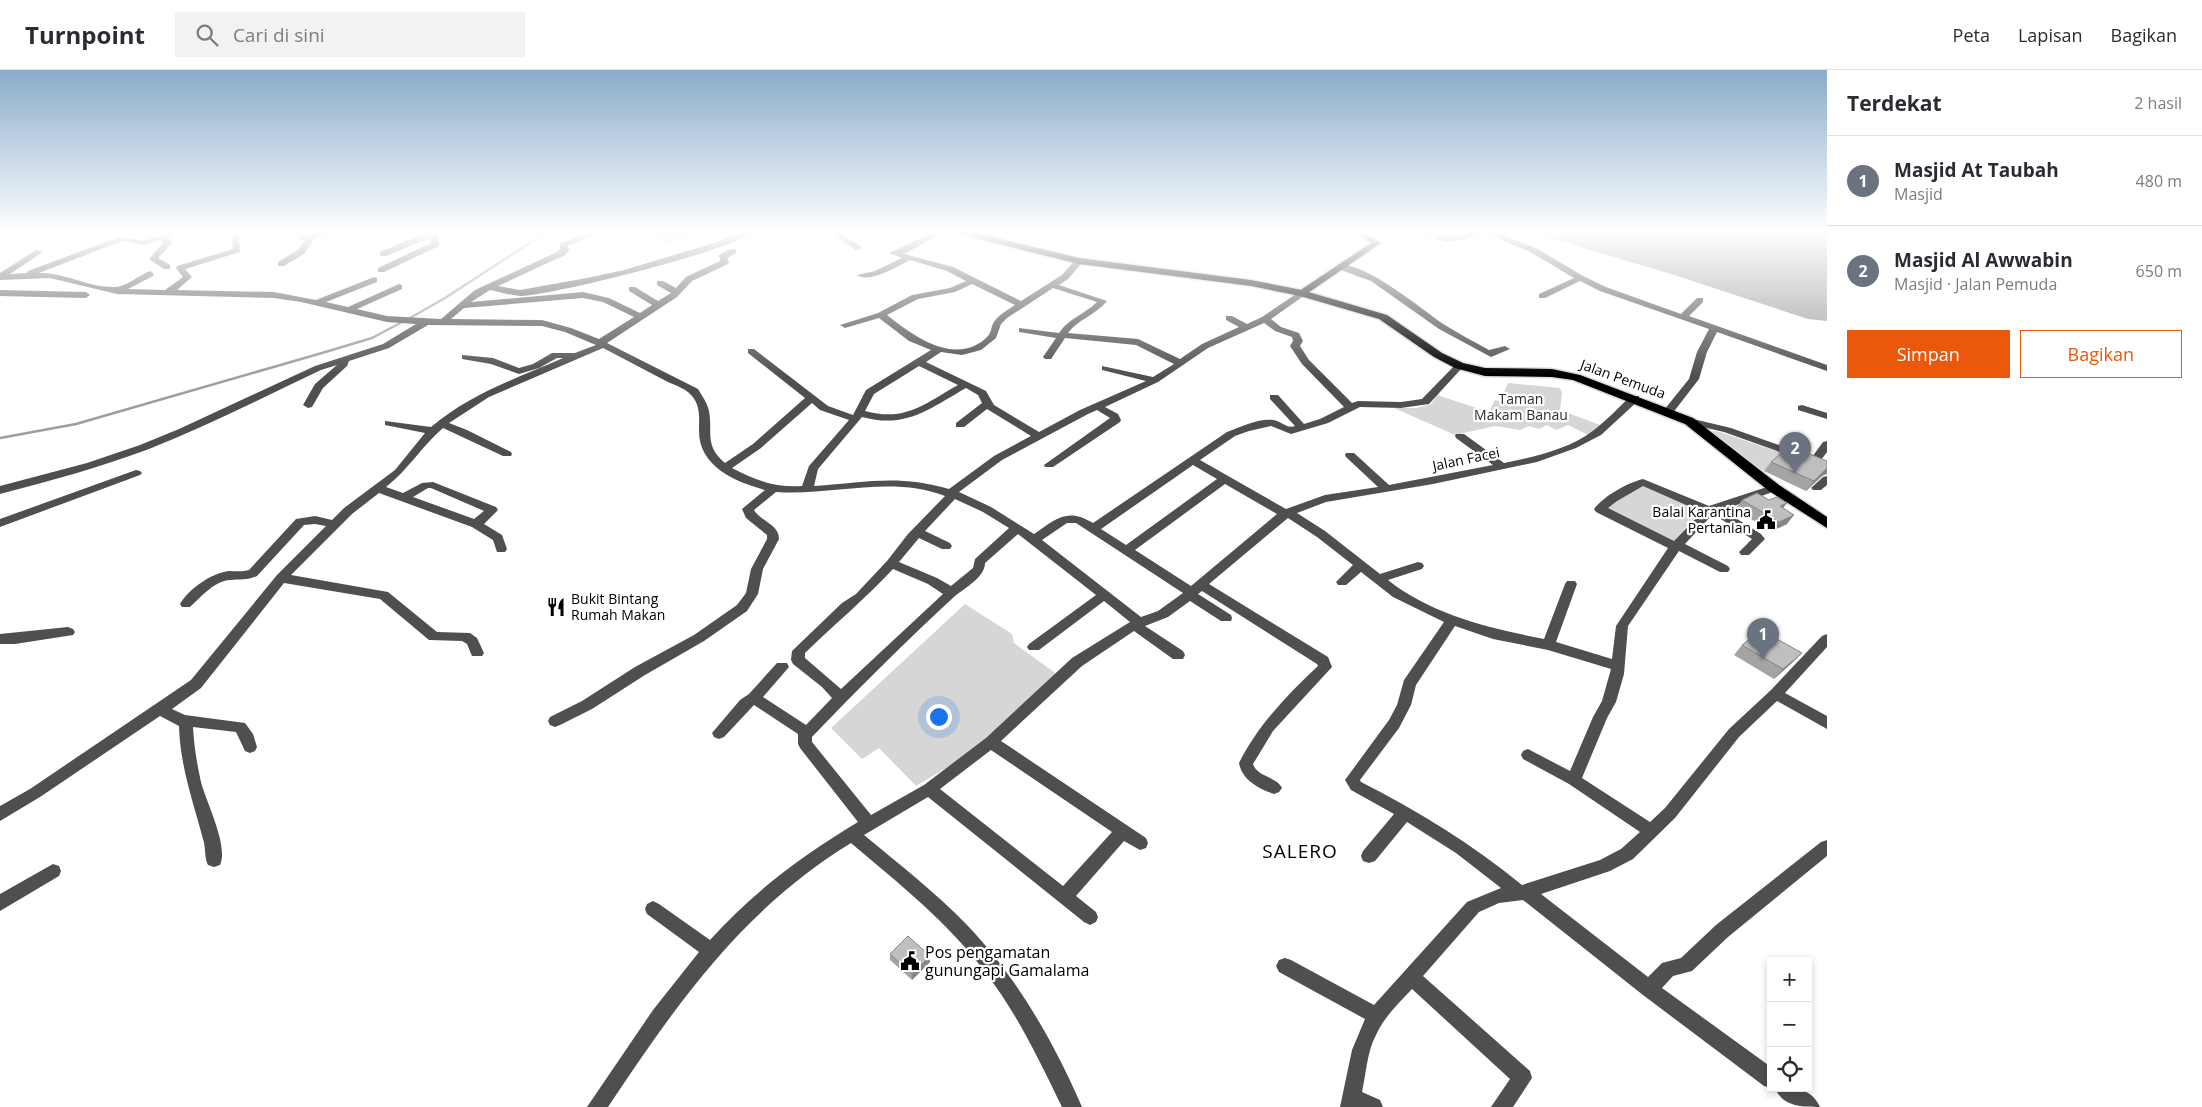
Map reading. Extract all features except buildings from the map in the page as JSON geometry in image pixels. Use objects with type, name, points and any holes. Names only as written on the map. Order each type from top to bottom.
[{"type":"highway","name":"Jalan Pemuda","points":[[1223,279],[1302,293],[1383,317],[1438,355],[1459,366],[1472,370],[1501,373],[1565,374],[1635,398],[1689,421],[1717,445],[1774,488],[1827,523]]},
{"type":"main road","points":[[1302,293],[1322,279]]},
{"type":"street","points":[[72,279],[99,288],[118,291],[163,294],[266,295],[318,302],[387,319],[423,322],[542,324],[568,330],[601,344],[694,391],[703,403],[705,448],[712,459],[752,484],[773,489],[807,490],[894,481],[953,493],[973,501],[1034,540],[1178,655]]},
{"type":"street","points":[[118,291],[140,279]]},
{"type":"street","points":[[163,294],[186,279]]},
{"type":"street","points":[[443,322],[460,306],[488,287],[505,279]]},
{"type":"street","points":[[488,287],[520,293],[595,279]]},
{"type":"street","points":[[0,814],[35,793],[185,693],[206,674],[248,616],[282,578],[348,511],[399,472],[437,427],[462,408],[485,395],[582,355],[601,344],[639,316],[677,292],[689,279]]},
{"type":"street","points":[[971,279],[991,291],[1021,304]]},
{"type":"street","points":[[881,315],[916,342],[938,350],[965,353],[974,350],[993,336],[996,332],[998,321],[1060,279]]},
{"type":"street","points":[[1375,279],[1442,327],[1494,356],[1505,349]]},
{"type":"street","points":[[1542,296],[1577,279]]},
{"type":"street","points":[[1583,279],[1622,296],[1827,368]]},
{"type":"street","points":[[318,302],[374,280]]},
{"type":"street","points":[[845,325],[881,315],[915,297],[952,290],[974,281]]},
{"type":"street","points":[[660,283],[677,292]]},
{"type":"street","points":[[1048,357],[1069,325],[1093,310],[1103,301],[1101,298],[1051,285]]},
{"type":"street","points":[[348,310],[399,287]]},
{"type":"street","points":[[632,290],[658,305]]},
{"type":"street","points":[[0,292],[86,295]]},
{"type":"street","points":[[841,698],[827,683],[798,660],[799,651],[846,606],[860,597],[953,493],[991,463],[1076,416],[1155,380],[1205,346],[1266,319],[1302,293]]},
{"type":"street","points":[[460,306],[584,295],[606,300],[639,316]]},
{"type":"street","points":[[1683,317],[1700,300]]},
{"type":"street","points":[[1229,318],[1248,328]]},
{"type":"street","points":[[1266,319],[1278,329],[1296,335],[1298,341],[1295,346],[1305,362],[1350,407]]},
{"type":"street","points":[[0,490],[144,447],[191,428],[311,371],[386,346],[423,322]]},
{"type":"street","points":[[1668,412],[1694,378],[1702,352],[1714,328]]},
{"type":"street","points":[[1022,330],[1062,336],[1138,342],[1180,363]]},
{"type":"street","points":[[807,490],[811,472],[818,460],[858,416],[870,392],[938,350]]},
{"type":"street","points":[[751,352],[811,399],[831,412],[883,419],[897,418],[931,405],[966,384]]},
{"type":"street","points":[[465,357],[494,361],[519,371],[536,366],[555,356],[582,355]]},
{"type":"street","points":[[308,405],[319,386],[344,364],[344,360]]},
{"type":"street","points":[[919,362],[982,393],[987,404],[1039,436]]},
{"type":"street","points":[[1094,528],[1222,439],[1246,428],[1272,423],[1287,430],[1302,428],[1324,421],[1350,407],[1365,403],[1402,405],[1424,402],[1459,366]]},
{"type":"street","points":[[1105,368],[1155,380]]},
{"type":"street","points":[[1274,397],[1302,428]]},
{"type":"street","name":"Jalan Facei","points":[[597,1107],[656,1023],[711,952],[783,881],[852,834],[929,789],[991,742],[1077,662],[1137,624],[1163,614],[1287,514],[1311,503],[1326,499],[1433,482],[1534,460],[1572,446],[1597,433],[1635,398]]},
{"type":"street","points":[[724,468],[758,445],[762,439],[792,416],[798,407],[811,399]]},
{"type":"street","points":[[960,425],[987,404]]},
{"type":"street","points":[[1049,465],[1080,447],[1116,420],[1114,416],[1098,407]]},
{"type":"street","points":[[1802,408],[1827,416]]},
{"type":"street","points":[[1689,421],[1727,430],[1827,466]]},
{"type":"street","points":[[389,423],[437,427],[463,432],[508,454]]},
{"type":"street","points":[[1460,436],[1503,467]]},
{"type":"street","points":[[1815,461],[1827,444]]},
{"type":"street","points":[[1350,455],[1386,488]]},
{"type":"street","points":[[1192,460],[1321,534],[1402,596],[1452,620],[1493,634],[1548,645],[1616,665]]},
{"type":"street","points":[[0,523],[136,473]]},
{"type":"street","points":[[1128,550],[1224,479]]},
{"type":"street","points":[[1817,488],[1827,479]]},
{"type":"street","points":[[1724,569],[1596,512],[1614,498],[1642,482],[1712,510],[1757,537],[1759,539],[1745,552]]},
{"type":"street","points":[[405,497],[426,484],[433,485],[492,510],[476,524]]},
{"type":"street","points":[[377,488],[476,524],[498,538],[501,549]]},
{"type":"street","points":[[1574,780],[1600,717],[1609,702],[1616,674],[1622,626],[1676,546],[1697,522],[1712,510],[1774,488]]},
{"type":"street","points":[[554,720],[587,705],[640,671],[706,634],[742,608],[752,594],[757,569],[773,539],[769,530],[750,515],[748,509],[773,489]]},
{"type":"street","points":[[1034,540],[1069,518],[1078,519],[1194,590],[1323,661],[1325,667],[1292,699],[1268,727],[1246,763],[1246,767],[1252,775],[1274,788]]},
{"type":"street","points":[[186,604],[217,579],[231,575],[246,576],[253,573],[300,522],[315,520],[335,525]]},
{"type":"street","points":[[870,824],[805,744],[804,739],[841,698],[950,594],[977,571],[979,562],[1017,528]]},
{"type":"street","points":[[917,532],[946,546]]},
{"type":"street","points":[[890,564],[930,580],[947,590],[950,594]]},
{"type":"street","points":[[1342,582],[1361,565]]},
{"type":"street","points":[[1378,579],[1418,566]]},
{"type":"street","points":[[282,578],[384,595],[434,637],[465,636],[472,641],[477,653]]},
{"type":"street","points":[[1548,645],[1571,584]]},
{"type":"street","points":[[1194,590],[1226,618]]},
{"type":"street","points":[[1034,647],[1104,595]]},
{"type":"street","points":[[1452,620],[1409,684],[1404,706],[1394,724],[1352,780],[1356,786],[1452,841],[1767,1076]]},
{"type":"street","points":[[0,639],[15,639],[68,632]]},
{"type":"street","points":[[1373,1107],[1351,1102],[1361,1050],[1368,1030],[1377,1016],[1474,907],[1497,896],[1522,892],[1604,866],[1627,854],[1670,813],[1734,733],[1776,694],[1827,640]]},
{"type":"street","points":[[718,733],[782,667]]},
{"type":"street","points":[[1776,694],[1827,724]]},
{"type":"street","points":[[754,698],[808,733]]},
{"type":"street","points":[[160,710],[183,720],[202,724],[240,727],[246,734],[250,747]]},
{"type":"street","points":[[183,720],[186,726],[185,740],[194,784],[212,841],[214,860]]},
{"type":"street","points":[[991,742],[1140,843]]},
{"type":"street","points":[[1528,755],[1574,780],[1651,831]]},
{"type":"street","points":[[929,789],[1090,917]]},
{"type":"street","points":[[1369,856],[1405,813]]},
{"type":"street","points":[[1065,896],[1123,831]]},
{"type":"street","points":[[852,834],[951,919],[978,948],[1008,990],[1072,1107]]},
{"type":"street","points":[[1649,989],[1668,969],[1686,965],[1722,931],[1827,847]]},
{"type":"street","points":[[0,903],[52,871]]},
{"type":"street","points":[[653,908],[711,952]]},
{"type":"street","points":[[1285,966],[1377,1016]]},
{"type":"street","points":[[1412,977],[1523,1078],[1501,1107]]},
{"type":"street","points":[[1789,1092],[1810,1107]]},
{"type":"green space","name":"Taman Makam Banau","points":[[1508,383],[1560,388],[1562,393],[1560,410],[1600,425],[1588,435],[1568,425],[1556,430],[1547,425],[1539,429],[1529,426],[1520,430],[1495,426],[1455,435],[1394,408],[1417,408],[1431,404],[1437,395],[1489,412],[1495,400],[1500,401]]},
{"type":"green space","points":[[1715,431],[1785,454],[1762,472],[1714,435],[1712,432]]},
{"type":"green space","points":[[1643,483],[1702,510],[1671,544],[1602,509]]},
{"type":"green space","points":[[965,604],[1012,634],[1014,643],[1062,678],[966,756],[916,786],[879,748],[862,759],[831,728]]},
{"type":"shaded area","points":[[1687,279],[1827,279],[1827,321],[1808,319]]},
{"type":"waterway","points":[[410,318],[474,279]]},
{"type":"waterway","points":[[0,438],[76,424],[322,353],[372,338],[404,321]]},
{"type":"place","name":"Masjid Al Awwabin","points":[[1795,473]]},
{"type":"place","name":"Balai Karantina Pertanian","points":[[1766,520]]},
{"type":"place","name":"Bukit Bintang Rumah Makan","points":[[556,607]]},
{"type":"place","name":"Masjid At Taubah","points":[[1763,659]]},
{"type":"place","name":"Pos pengamatan gunungapi Gamalama","points":[[910,961]]},
{"type":"district","name":"SALERO","points":[[1300,851]]}]
